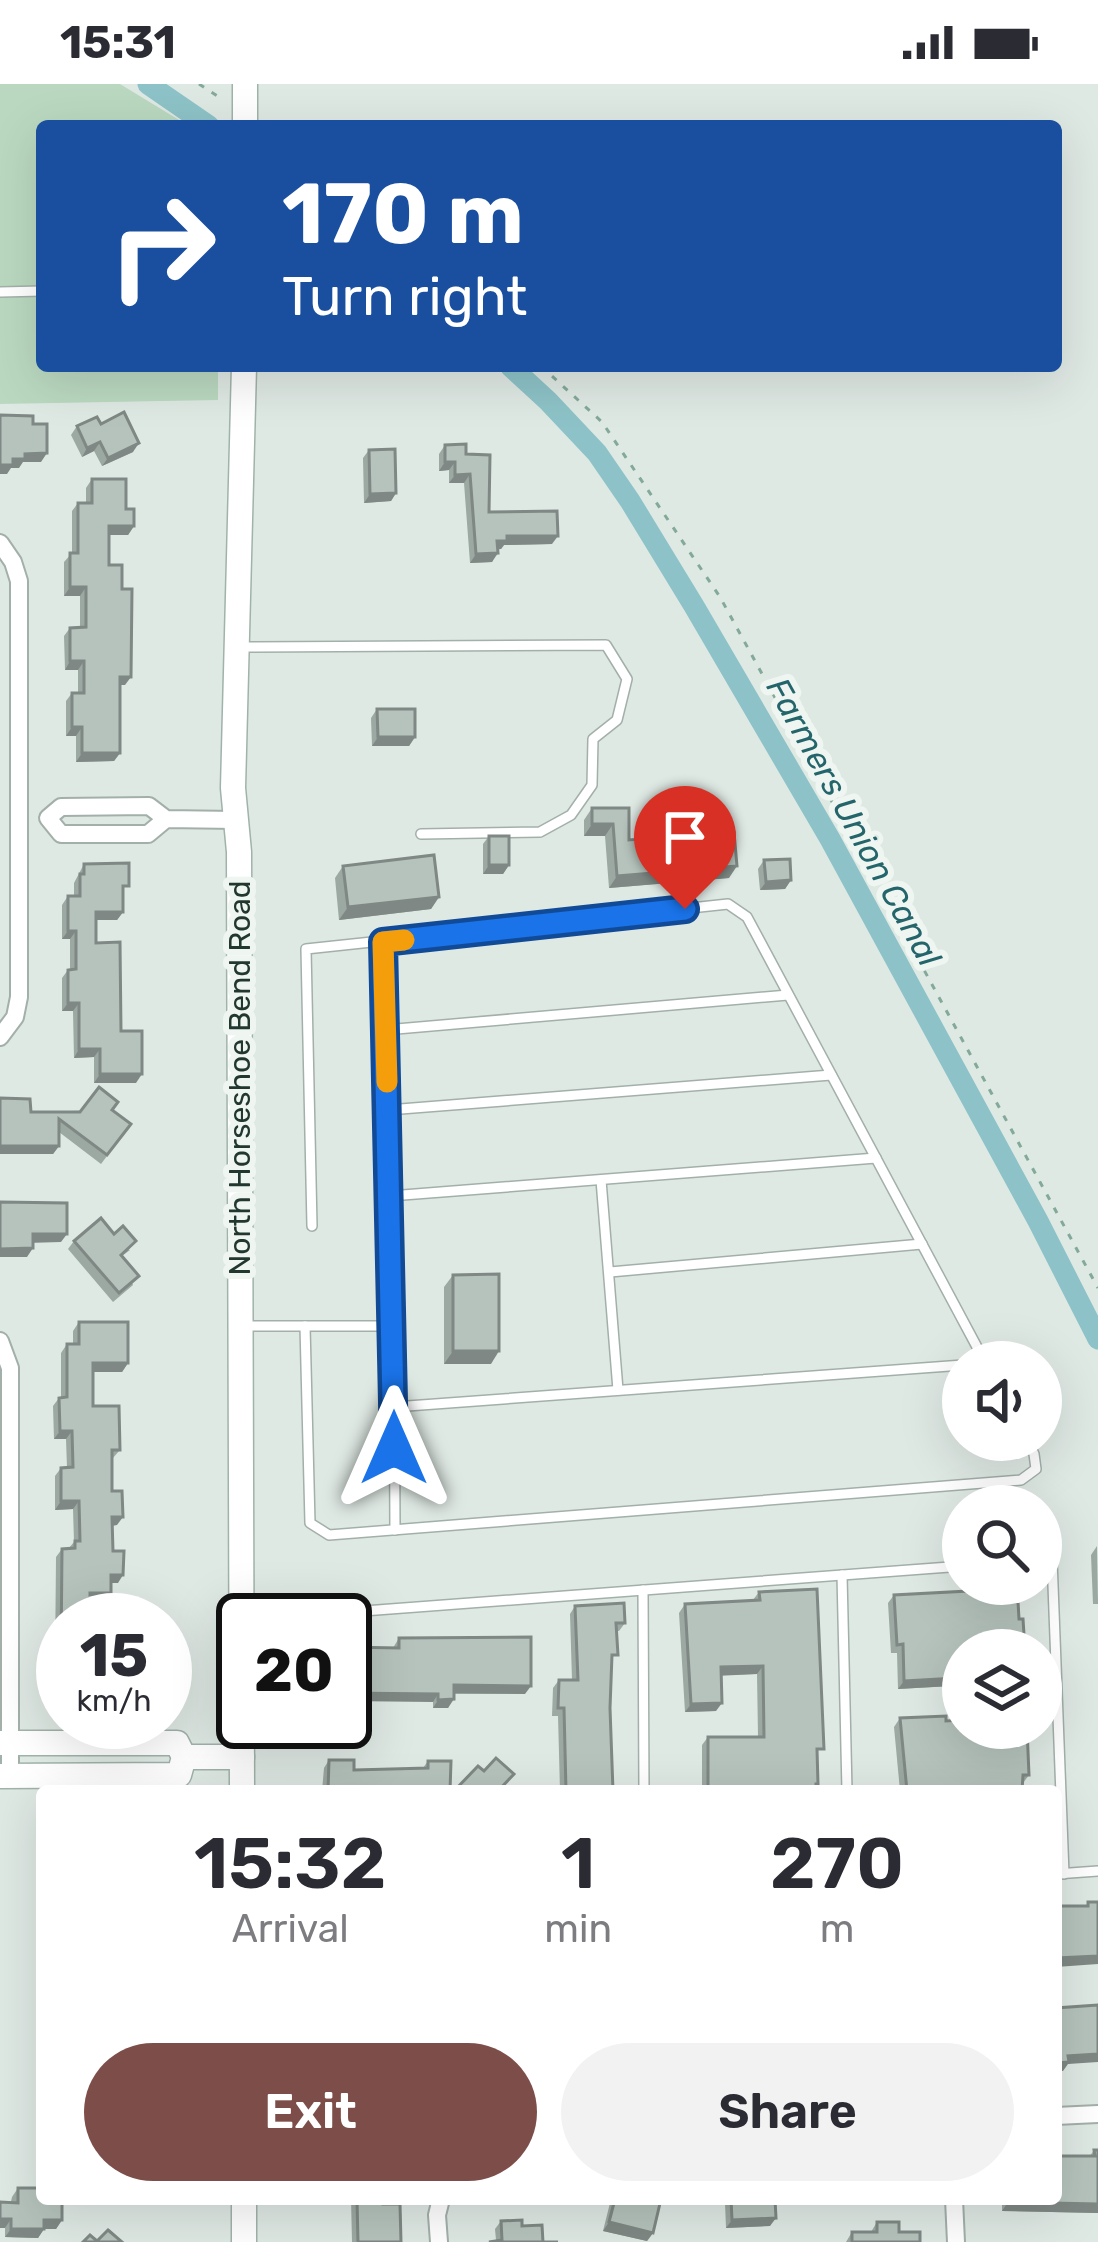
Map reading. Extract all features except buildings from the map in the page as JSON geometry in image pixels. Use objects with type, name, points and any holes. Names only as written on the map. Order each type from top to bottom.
[{"type":"street","points":[[245,84],[245,120]]},
{"type":"street","name":"North Horseshoe Bend Road","points":[[241,1593],[239,875],[233,788],[244,372]]},
{"type":"street","points":[[0,544],[19,581],[19,997],[15,1017],[2,1035]]},
{"type":"street","points":[[19,818],[48,818],[61,807],[149,806],[166,819],[236,820]]},
{"type":"street","points":[[48,818],[61,834],[148,834],[166,819]]},
{"type":"street","points":[[0,1341],[10,1368],[5,1742],[5,1776],[178,1775],[184,1757],[177,1743],[5,1742]]},
{"type":"street","name":"North Horseshoe Bend Road","points":[[242,1749],[242,1785]]},
{"type":"street","points":[[184,1757],[242,1757]]},
{"type":"street","points":[[1062,2116],[1098,2114]]},
{"type":"street","points":[[244,2205],[244,2242]]},
{"type":"street","points":[[439,2205],[439,2242]]},
{"type":"street","points":[[954,2205],[956,2242]]},
{"type":"lane","points":[[0,292],[36,291]]},
{"type":"lane","points":[[236,647],[606,645],[627,679],[617,720],[592,739],[592,785],[571,815],[540,832],[421,834]]},
{"type":"lane","points":[[312,1226],[306,949],[728,904],[747,917],[974,1341]]},
{"type":"lane","points":[[383,942],[395,1530]]},
{"type":"lane","points":[[386,1030],[788,994]]},
{"type":"lane","points":[[388,1110],[831,1075]]},
{"type":"lane","points":[[390,1196],[876,1158]]},
{"type":"lane","points":[[601,1180],[618,1390]]},
{"type":"lane","points":[[610,1272],[922,1244]]},
{"type":"lane","points":[[241,1326],[394,1326]]},
{"type":"lane","points":[[305,1326],[310,1523],[329,1535],[1021,1480],[1036,1469],[1035,1461]]},
{"type":"lane","points":[[394,1407],[942,1367]]},
{"type":"lane","points":[[372,1610],[942,1568]]},
{"type":"lane","points":[[842,1575],[847,1785]]},
{"type":"lane","points":[[643,1590],[644,1785]]},
{"type":"lane","points":[[1053,1605],[1058,1785]]},
{"type":"lane","points":[[1062,1874],[1098,1871]]},
{"type":"path","points":[[548,372],[602,422],[720,597],[1098,1288]]},
{"type":"green space","points":[[0,84],[120,84],[179,120],[36,120],[36,372],[218,372],[218,400],[0,404]]},
{"type":"waterway","name":"Farmers Union Canal","points":[[148,84],[200,120]]},
{"type":"waterway","name":"Farmers Union Canal","points":[[517,372],[597,453],[694,606],[830,839],[1098,1339]]},
{"type":"slow traffic","points":[[387,1082],[383,942],[404,940]]},
{"type":"route","points":[[394,1448],[383,942],[685,909]]}]
